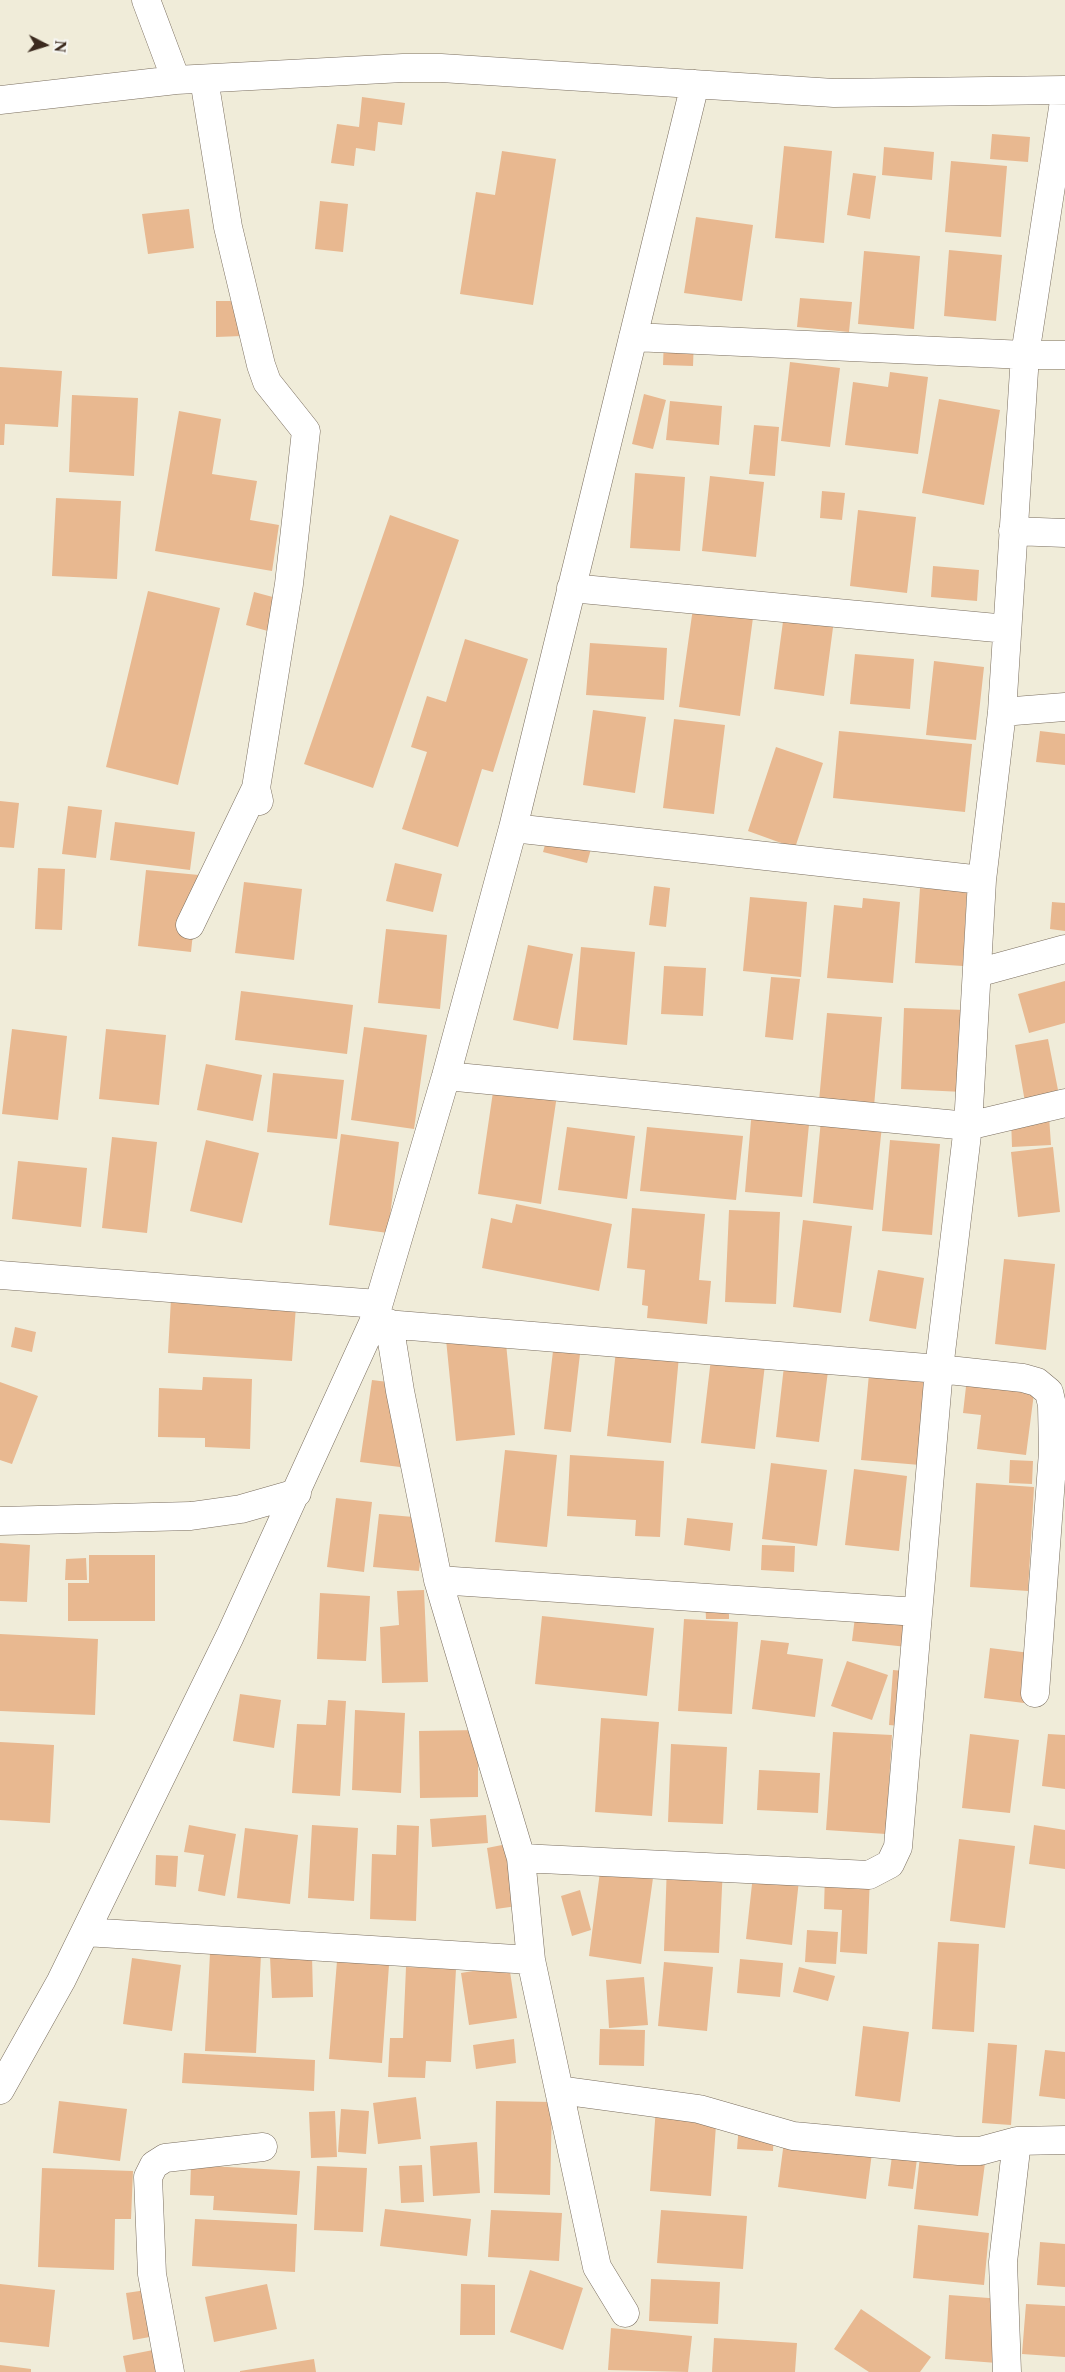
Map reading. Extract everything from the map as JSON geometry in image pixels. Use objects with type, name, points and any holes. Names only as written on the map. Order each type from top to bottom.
[{"type":"street","points":[[146,0],[176,80]]},
{"type":"street","points":[[0,100],[176,80],[403,68],[451,69],[834,93],[1065,90]]},
{"type":"street","points":[[190,925],[258,795],[288,584],[306,431],[267,382],[261,366],[228,227],[204,79]]},
{"type":"street","points":[[0,2090],[61,1981],[230,1636],[380,1317],[403,1224],[446,1076],[513,828],[695,84]]},
{"type":"street","points":[[521,1858],[869,1875],[890,1864],[898,1847],[939,1368],[968,1126],[982,880],[1002,712],[1024,355],[1065,95]]},
{"type":"street","points":[[633,337],[1024,355],[1065,355]]},
{"type":"street","points":[[1013,531],[1065,533]]},
{"type":"street","points":[[571,588],[1007,629]]},
{"type":"street","points":[[1002,712],[1065,707]]},
{"type":"street","points":[[513,828],[982,880]]},
{"type":"street","points":[[977,973],[1065,949]]},
{"type":"street","points":[[446,1076],[717,1104],[968,1126],[1065,1103]]},
{"type":"street","points":[[0,1275],[380,1317],[939,1368],[1024,1378],[1037,1382],[1049,1392],[1059,1453],[1035,1693]]},
{"type":"street","points":[[380,1317],[400,1392],[438,1580],[521,1858],[531,1960],[597,2267],[625,2314]]},
{"type":"street","points":[[0,1521],[191,1516],[241,1510],[297,1493]]},
{"type":"street","points":[[241,1510],[276,1538]]},
{"type":"street","points":[[438,1580],[918,1612]]},
{"type":"street","points":[[85,1932],[531,1960]]},
{"type":"street","points":[[0,2049],[27,2042]]},
{"type":"street","points":[[559,2090],[699,2109],[793,2136],[959,2151],[980,2151],[1017,2141],[1065,2140]]},
{"type":"street","points":[[1007,2372],[1003,2262],[1017,2141]]},
{"type":"street","points":[[170,2372],[152,2274],[148,2177],[154,2165],[165,2158],[262,2147]]},
{"type":"building","points":[[362,97],[405,103],[402,125],[378,122],[375,151],[356,148],[354,166],[331,163],[337,124],[359,127]]},
{"type":"building","points":[[992,134],[1030,137],[1028,162],[990,159]]},
{"type":"building","points":[[784,146],[832,151],[824,243],[775,238]]},
{"type":"building","points":[[884,147],[934,152],[932,180],[882,175]]},
{"type":"building","points":[[502,151],[556,159],[533,305],[460,294],[476,192],[495,195]]},
{"type":"building","points":[[951,161],[1007,166],[1001,237],[945,232]]},
{"type":"building","points":[[853,173],[876,176],[870,219],[847,215]]},
{"type":"building","points":[[320,201],[348,204],[343,252],[315,249]]},
{"type":"building","points":[[189,209],[194,248],[148,254],[142,214]]},
{"type":"building","points":[[696,217],[753,225],[742,301],[684,293]]},
{"type":"building","points":[[949,250],[1002,255],[996,321],[944,316]]},
{"type":"building","points":[[864,251],[920,256],[914,329],[858,324]]},
{"type":"building","points":[[800,298],[852,302],[849,332],[797,327]]},
{"type":"building","points":[[216,301],[242,301],[242,336],[216,337]]},
{"type":"building","points":[[664,337],[694,339],[693,366],[663,365]]},
{"type":"building","points":[[790,362],[840,368],[830,447],[781,441]]},
{"type":"building","points":[[0,367],[62,371],[58,427],[5,424],[4,445],[0,445]]},
{"type":"building","points":[[890,372],[928,377],[918,454],[845,445],[853,382],[888,387]]},
{"type":"building","points":[[644,394],[666,400],[653,449],[632,444]]},
{"type":"building","points":[[72,395],[138,398],[134,476],[69,472]]},
{"type":"building","points":[[939,399],[1000,410],[984,505],[922,493]]},
{"type":"building","points":[[670,401],[722,406],[719,445],[666,440]]},
{"type":"building","points":[[179,411],[221,419],[212,474],[257,481],[250,520],[279,525],[272,571],[155,551]]},
{"type":"building","points":[[754,425],[779,427],[775,476],[749,474]]},
{"type":"building","points":[[635,473],[685,477],[680,551],[630,548]]},
{"type":"building","points":[[710,476],[764,482],[756,557],[702,551]]},
{"type":"building","points":[[822,491],[845,493],[842,520],[820,518]]},
{"type":"building","points":[[56,498],[121,501],[117,579],[52,576]]},
{"type":"building","points":[[858,510],[916,517],[907,593],[850,586]]},
{"type":"building","points":[[390,515],[459,540],[373,788],[304,764]]},
{"type":"building","points":[[933,566],[979,570],[977,601],[931,597]]},
{"type":"building","points":[[148,591],[220,608],[178,785],[106,767]]},
{"type":"building","points":[[254,592],[284,600],[275,633],[246,625]]},
{"type":"building","points":[[694,601],[754,610],[740,716],[679,707]]},
{"type":"building","points":[[784,614],[834,620],[824,696],[774,689]]},
{"type":"building","points":[[465,639],[528,659],[493,772],[482,769],[458,847],[402,829],[427,752],[411,747],[427,696],[446,702]]},
{"type":"building","points":[[590,643],[667,648],[664,700],[586,695]]},
{"type":"building","points":[[855,654],[914,659],[910,709],[850,704]]},
{"type":"building","points":[[934,661],[984,667],[976,740],[926,735]]},
{"type":"building","points":[[593,710],[646,717],[635,793],[583,785]]},
{"type":"building","points":[[674,719],[725,725],[714,814],[663,808]]},
{"type":"building","points":[[839,731],[972,744],[965,812],[833,798]]},
{"type":"building","points":[[1040,731],[1065,734],[1065,765],[1036,762]]},
{"type":"building","points":[[776,747],[823,763],[795,848],[748,831]]},
{"type":"building","points":[[0,801],[19,803],[14,848],[0,847]]},
{"type":"building","points":[[68,806],[102,810],[96,858],[62,854]]},
{"type":"building","points":[[115,822],[195,832],[190,870],[110,860]]},
{"type":"building","points":[[551,823],[595,835],[587,863],[543,852]]},
{"type":"building","points":[[395,863],[442,874],[433,912],[386,901]]},
{"type":"building","points":[[38,868],[65,869],[62,930],[35,929]]},
{"type":"building","points":[[146,870],[199,875],[191,952],[138,946]]},
{"type":"building","points":[[244,882],[302,889],[294,960],[235,953]]},
{"type":"building","points":[[654,886],[670,888],[666,927],[649,925]]},
{"type":"building","points":[[920,888],[967,891],[963,966],[915,963]]},
{"type":"building","points":[[750,897],[807,902],[801,977],[743,971]]},
{"type":"building","points":[[863,898],[900,902],[893,983],[827,978],[834,905],[862,908]]},
{"type":"building","points":[[1052,902],[1065,903],[1065,931],[1050,929]]},
{"type":"building","points":[[386,929],[447,935],[440,1009],[378,1003]]},
{"type":"building","points":[[528,945],[573,954],[558,1029],[513,1020]]},
{"type":"building","points":[[581,947],[635,952],[627,1045],[573,1040]]},
{"type":"building","points":[[664,966],[706,968],[703,1016],[661,1014]]},
{"type":"building","points":[[771,977],[800,979],[793,1040],[765,1037]]},
{"type":"building","points":[[1065,981],[1065,1023],[1029,1033],[1018,994]]},
{"type":"building","points":[[241,991],[353,1005],[347,1054],[235,1040]]},
{"type":"building","points":[[904,1008],[966,1010],[963,1092],[901,1089]]},
{"type":"building","points":[[827,1013],[882,1017],[874,1106],[819,1101]]},
{"type":"building","points":[[364,1027],[427,1035],[414,1129],[351,1120]]},
{"type":"building","points":[[12,1029],[67,1036],[58,1120],[2,1114]]},
{"type":"building","points":[[106,1029],[166,1035],[159,1105],[99,1099]]},
{"type":"building","points":[[1048,1039],[1059,1095],[1025,1102],[1015,1045]]},
{"type":"building","points":[[206,1064],[262,1075],[253,1121],[197,1110]]},
{"type":"building","points":[[273,1073],[344,1080],[337,1139],[267,1132]]},
{"type":"building","points":[[494,1085],[557,1095],[541,1204],[478,1194]]},
{"type":"building","points":[[752,1109],[810,1114],[802,1197],[745,1192]]},
{"type":"building","points":[[1049,1116],[1051,1145],[1012,1147],[1011,1118]]},
{"type":"building","points":[[821,1120],[882,1126],[873,1210],[813,1203]]},
{"type":"building","points":[[567,1127],[635,1136],[627,1199],[558,1190]]},
{"type":"building","points":[[647,1127],[743,1136],[736,1200],[640,1191]]},
{"type":"building","points":[[341,1134],[399,1142],[388,1233],[329,1225]]},
{"type":"building","points":[[112,1137],[157,1142],[147,1233],[102,1228]]},
{"type":"building","points":[[206,1140],[259,1153],[242,1223],[190,1211]]},
{"type":"building","points":[[890,1140],[940,1144],[932,1235],[882,1231]]},
{"type":"building","points":[[1053,1147],[1060,1212],[1018,1217],[1011,1152]]},
{"type":"building","points":[[18,1161],[87,1168],[81,1227],[12,1219]]},
{"type":"building","points":[[516,1204],[612,1224],[599,1291],[482,1268],[491,1218],[512,1223]]},
{"type":"building","points":[[632,1208],[705,1214],[699,1280],[711,1281],[707,1324],[647,1318],[648,1306],[642,1305],[645,1270],[627,1268]]},
{"type":"building","points":[[729,1210],[780,1212],[776,1304],[725,1302]]},
{"type":"building","points":[[803,1220],[852,1226],[841,1313],[793,1307]]},
{"type":"building","points":[[1004,1259],[1055,1264],[1046,1350],[995,1344]]},
{"type":"building","points":[[878,1270],[924,1278],[916,1329],[869,1321]]},
{"type":"building","points":[[171,1299],[296,1306],[292,1361],[168,1353]]},
{"type":"building","points":[[504,1323],[515,1435],[456,1441],[445,1329]]},
{"type":"building","points":[[15,1327],[36,1332],[32,1352],[11,1347]]},
{"type":"building","points":[[616,1350],[679,1356],[671,1443],[607,1436]]},
{"type":"building","points":[[712,1350],[766,1356],[755,1449],[701,1443]]},
{"type":"building","points":[[553,1351],[580,1354],[571,1432],[544,1429]]},
{"type":"building","points":[[784,1366],[828,1371],[819,1442],[776,1437]]},
{"type":"building","points":[[968,1369],[1036,1378],[1026,1455],[977,1449],[981,1415],[963,1413]]},
{"type":"building","points":[[869,1374],[928,1380],[920,1465],[861,1460]]},
{"type":"building","points":[[203,1377],[252,1379],[250,1449],[205,1447],[205,1438],[158,1437],[159,1388],[202,1390]]},
{"type":"building","points":[[372,1380],[412,1385],[400,1467],[360,1462]]},
{"type":"building","points":[[0,1382],[38,1396],[12,1464],[0,1460]]},
{"type":"building","points":[[505,1450],[557,1455],[547,1547],[495,1542]]},
{"type":"building","points":[[570,1455],[664,1461],[660,1537],[635,1536],[636,1520],[567,1516]]},
{"type":"building","points":[[1010,1460],[1033,1461],[1032,1484],[1009,1483]]},
{"type":"building","points":[[771,1463],[827,1470],[817,1546],[762,1539]]},
{"type":"building","points":[[854,1469],[907,1476],[899,1551],[845,1545]]},
{"type":"building","points":[[976,1483],[1034,1487],[1028,1591],[970,1587]]},
{"type":"building","points":[[336,1498],[372,1502],[364,1572],[327,1567]]},
{"type":"building","points":[[379,1514],[425,1518],[419,1571],[373,1567]]},
{"type":"building","points":[[687,1518],[733,1523],[730,1551],[684,1545]]},
{"type":"building","points":[[0,1543],[30,1545],[27,1602],[0,1601]]},
{"type":"building","points":[[762,1545],[795,1546],[794,1572],[761,1570]]},
{"type":"building","points":[[89,1555],[155,1555],[155,1621],[68,1621],[68,1583],[89,1583]]},
{"type":"building","points":[[86,1558],[87,1580],[65,1580],[66,1559]]},
{"type":"building","points":[[424,1590],[428,1682],[382,1683],[380,1627],[399,1625],[397,1591]]},
{"type":"building","points":[[320,1593],[370,1596],[366,1661],[317,1659]]},
{"type":"building","points":[[729,1596],[729,1619],[706,1619],[705,1597]]},
{"type":"building","points":[[542,1616],[654,1628],[647,1696],[535,1684]]},
{"type":"building","points":[[855,1617],[910,1624],[907,1647],[852,1641]]},
{"type":"building","points":[[684,1619],[738,1622],[732,1714],[678,1711]]},
{"type":"building","points":[[0,1634],[98,1639],[95,1715],[0,1711]]},
{"type":"building","points":[[761,1640],[789,1643],[787,1654],[823,1659],[815,1717],[752,1709]]},
{"type":"building","points":[[990,1648],[1038,1654],[1032,1704],[984,1698]]},
{"type":"building","points":[[847,1661],[888,1675],[872,1720],[831,1706]]},
{"type":"building","points":[[893,1670],[915,1672],[911,1727],[889,1725]]},
{"type":"building","points":[[240,1694],[281,1700],[274,1748],[233,1741]]},
{"type":"building","points":[[328,1700],[346,1701],[340,1796],[292,1793],[297,1724],[326,1725]]},
{"type":"building","points":[[355,1710],[405,1713],[401,1793],[352,1790]]},
{"type":"building","points":[[601,1718],[659,1722],[652,1816],[595,1812]]},
{"type":"building","points":[[478,1730],[478,1797],[420,1798],[419,1731]]},
{"type":"building","points":[[833,1732],[892,1735],[886,1834],[826,1830]]},
{"type":"building","points":[[970,1734],[1019,1740],[1010,1813],[962,1808]]},
{"type":"building","points":[[1048,1734],[1065,1735],[1065,1789],[1042,1786]]},
{"type":"building","points":[[0,1742],[54,1745],[50,1823],[0,1820]]},
{"type":"building","points":[[671,1744],[727,1747],[723,1824],[668,1822]]},
{"type":"building","points":[[759,1770],[820,1773],[818,1813],[757,1810]]},
{"type":"building","points":[[486,1815],[488,1843],[432,1847],[430,1819]]},
{"type":"building","points":[[189,1825],[236,1834],[225,1896],[198,1891],[204,1855],[184,1852]]},
{"type":"building","points":[[312,1825],[358,1828],[354,1901],[308,1898]]},
{"type":"building","points":[[397,1825],[419,1826],[416,1921],[370,1919],[372,1854],[396,1855]]},
{"type":"building","points":[[1034,1825],[1065,1830],[1065,1869],[1029,1864]]},
{"type":"building","points":[[245,1828],[298,1835],[290,1904],[237,1898]]},
{"type":"building","points":[[959,1839],[1015,1846],[1005,1928],[950,1921]]},
{"type":"building","points":[[507,1844],[517,1906],[496,1909],[487,1848]]},
{"type":"building","points":[[156,1855],[178,1856],[176,1887],[155,1885]]},
{"type":"building","points":[[601,1864],[654,1871],[641,1964],[589,1956]]},
{"type":"building","points":[[667,1864],[723,1866],[719,1953],[664,1951]]},
{"type":"building","points":[[825,1874],[870,1876],[867,1954],[840,1952],[842,1910],[824,1909]]},
{"type":"building","points":[[753,1875],[799,1880],[792,1945],[746,1939]]},
{"type":"building","points":[[580,1890],[591,1930],[572,1936],[561,1896]]},
{"type":"building","points":[[807,1930],[838,1932],[836,1964],[805,1962]]},
{"type":"building","points":[[938,1942],[979,1944],[974,2032],[932,2029]]},
{"type":"building","points":[[210,1953],[261,1955],[256,2053],[205,2051]]},
{"type":"building","points":[[312,1955],[313,1997],[272,1998],[270,1957]]},
{"type":"building","points":[[132,1958],[181,1965],[172,2031],[123,2024]]},
{"type":"building","points":[[740,1959],[783,1963],[780,1997],[737,1993]]},
{"type":"building","points":[[337,1961],[389,1965],[382,2063],[329,2059]]},
{"type":"building","points":[[664,1962],[713,1967],[707,2031],[658,2026]]},
{"type":"building","points":[[509,1965],[517,2018],[469,2025],[461,1973]]},
{"type":"building","points":[[406,1967],[456,1969],[451,2062],[426,2061],[425,2078],[388,2077],[390,2038],[403,2038]]},
{"type":"building","points":[[799,1967],[835,1976],[828,2001],[793,1992]]},
{"type":"building","points":[[644,1977],[648,2025],[609,2028],[606,1980]]},
{"type":"building","points":[[863,2026],[909,2032],[900,2102],[855,2096]]},
{"type":"building","points":[[600,2029],[645,2030],[644,2066],[599,2065]]},
{"type":"building","points":[[514,2039],[516,2063],[476,2069],[473,2045]]},
{"type":"building","points":[[988,2043],[1017,2045],[1011,2125],[982,2123]]},
{"type":"building","points":[[1045,2050],[1065,2052],[1065,2099],[1039,2096]]},
{"type":"building","points":[[184,2053],[315,2060],[314,2091],[182,2083]]},
{"type":"building","points":[[416,2097],[421,2139],[378,2144],[373,2103]]},
{"type":"building","points":[[59,2101],[127,2109],[120,2161],[53,2153]]},
{"type":"building","points":[[496,2101],[552,2102],[550,2195],[494,2193]]},
{"type":"building","points":[[656,2107],[717,2111],[711,2196],[650,2191]]},
{"type":"building","points":[[341,2109],[369,2111],[366,2154],[338,2152]]},
{"type":"building","points":[[335,2111],[337,2157],[311,2158],[309,2112]]},
{"type":"building","points":[[739,2125],[774,2128],[773,2151],[737,2149]]},
{"type":"building","points":[[785,2134],[873,2145],[866,2199],[778,2187]]},
{"type":"building","points":[[894,2141],[919,2144],[913,2189],[888,2186]]},
{"type":"building","points":[[477,2142],[480,2193],[433,2196],[430,2146]]},
{"type":"building","points":[[920,2156],[985,2163],[978,2216],[914,2209]]},
{"type":"building","points":[[191,2165],[300,2171],[297,2215],[213,2210],[214,2196],[190,2195]]},
{"type":"building","points":[[422,2165],[424,2202],[401,2203],[399,2166]]},
{"type":"building","points":[[317,2166],[367,2168],[363,2232],[314,2230]]},
{"type":"building","points":[[42,2168],[133,2171],[131,2219],[115,2219],[114,2270],[38,2267]]},
{"type":"building","points":[[385,2209],[471,2219],[467,2256],[380,2246]]},
{"type":"building","points":[[491,2210],[562,2213],[559,2261],[488,2257]]},
{"type":"building","points":[[661,2210],[747,2216],[743,2269],[657,2263]]},
{"type":"building","points":[[195,2219],[297,2224],[295,2272],[192,2266]]},
{"type":"building","points":[[918,2225],[989,2233],[984,2285],[913,2278]]},
{"type":"building","points":[[1040,2242],[1065,2244],[1065,2287],[1037,2285]]},
{"type":"building","points":[[530,2270],[583,2288],[563,2350],[510,2332]]},
{"type":"building","points":[[651,2279],[720,2282],[718,2324],[649,2321]]},
{"type":"building","points":[[0,2284],[55,2290],[49,2347],[0,2342]]},
{"type":"building","points":[[267,2284],[277,2329],[214,2342],[205,2297]]},
{"type":"building","points":[[461,2284],[495,2285],[495,2335],[460,2335]]},
{"type":"building","points":[[153,2289],[161,2335],[133,2340],[126,2293]]},
{"type":"building","points":[[949,2295],[1002,2299],[997,2363],[945,2359]]},
{"type":"building","points":[[1026,2304],[1065,2306],[1065,2357],[1022,2354]]},
{"type":"building","points":[[861,2309],[931,2357],[920,2372],[869,2372],[834,2349]]},
{"type":"building","points":[[611,2328],[692,2336],[688,2372],[608,2370]]},
{"type":"building","points":[[714,2338],[797,2343],[795,2372],[712,2372]]},
{"type":"building","points":[[163,2348],[167,2372],[126,2372],[123,2356]]},
{"type":"building","points":[[314,2359],[316,2372],[240,2372],[240,2371]]},
{"type":"building","points":[[0,2365],[31,2369],[31,2372],[0,2372]]}]
